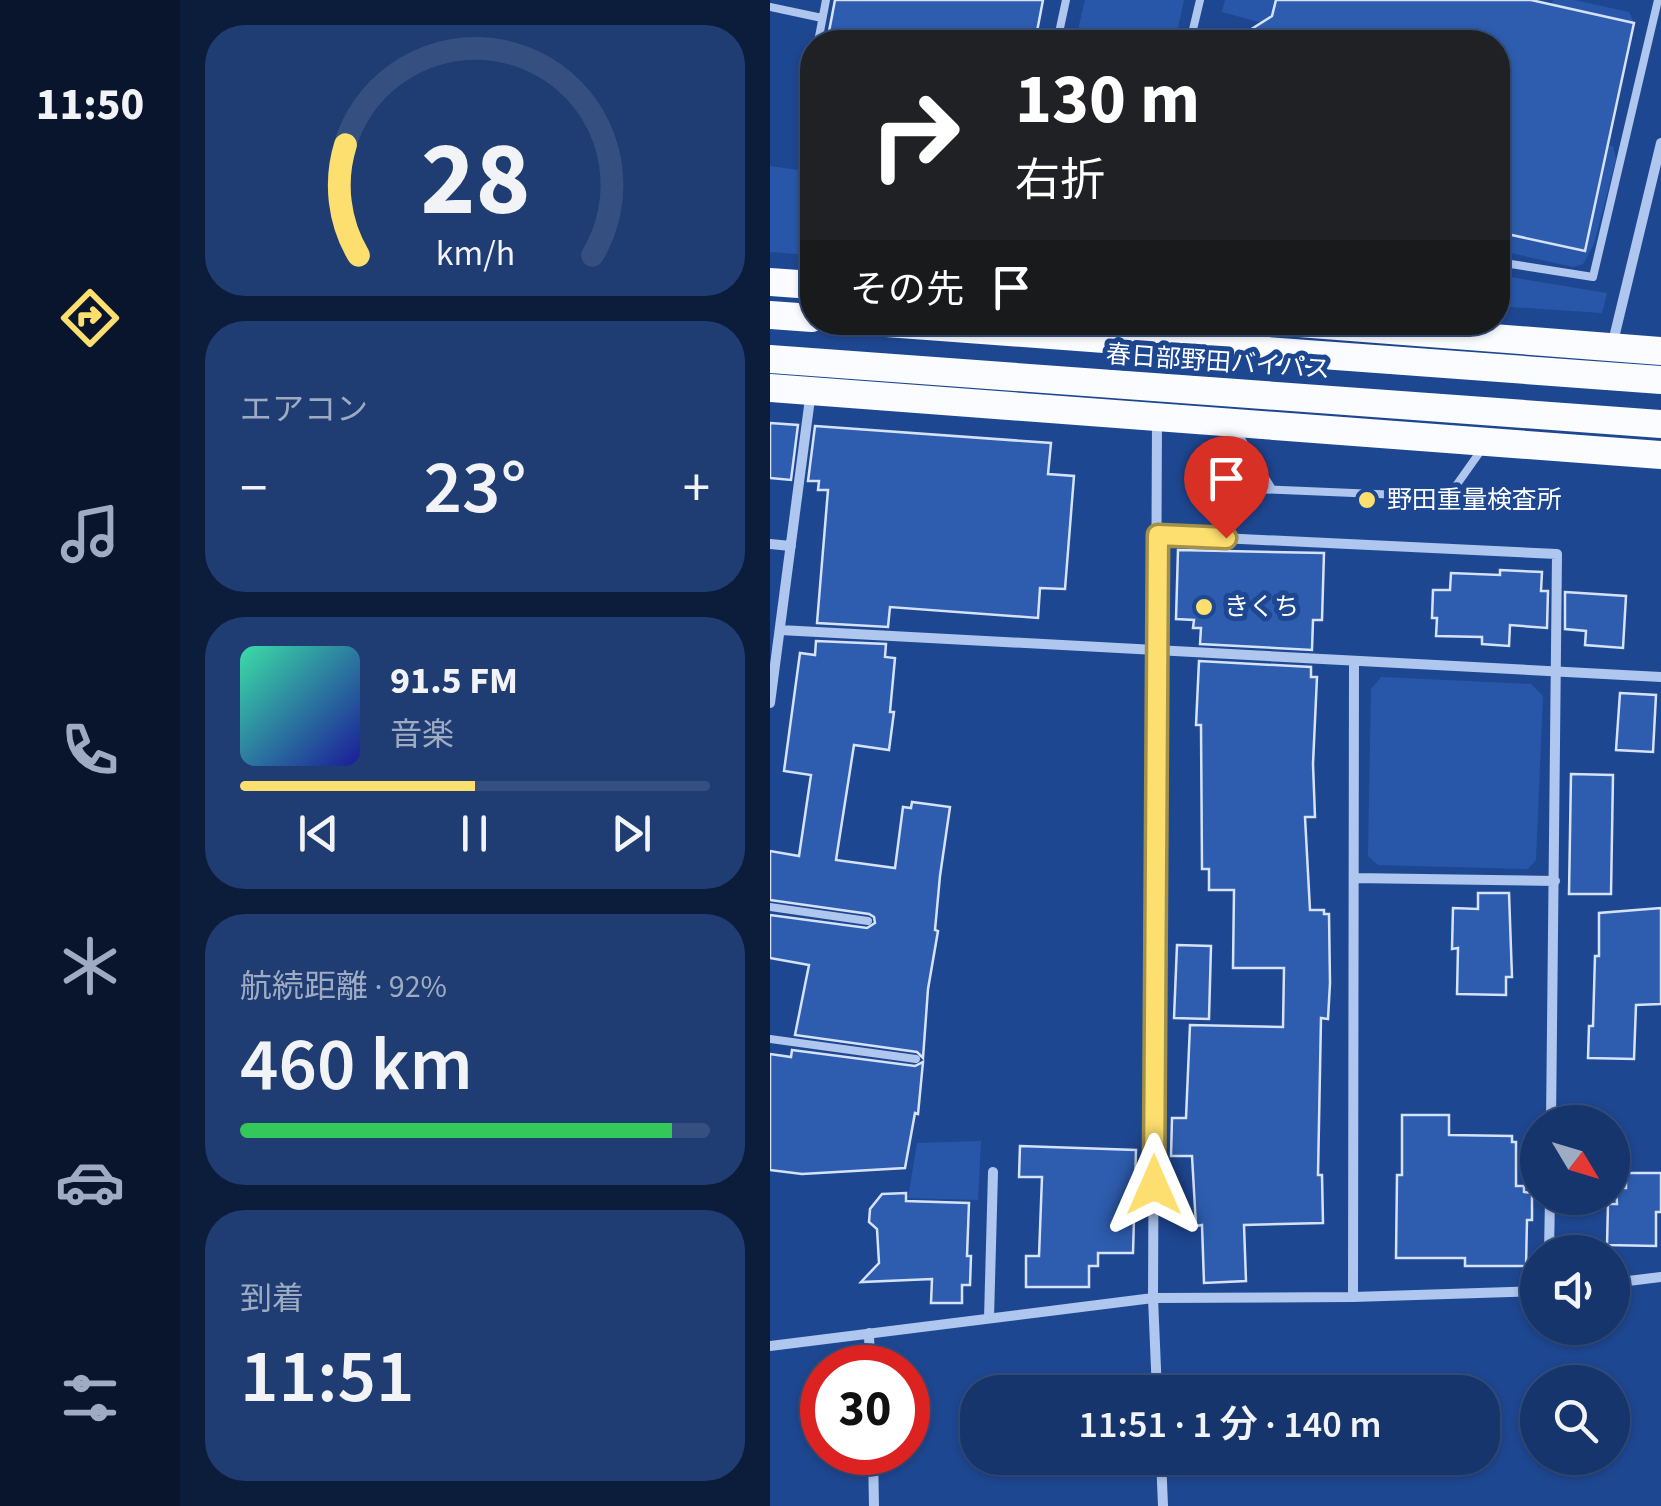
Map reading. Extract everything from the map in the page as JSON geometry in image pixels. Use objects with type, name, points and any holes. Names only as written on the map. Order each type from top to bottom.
[{"type":"highway","points":[[770,282],[800,285]]},
{"type":"highway","points":[[770,315],[800,317]]},
{"type":"highway","name":"春日部野田バイパス","points":[[1050,335],[1661,380]]},
{"type":"highway","points":[[1449,335],[1661,351]]},
{"type":"highway","name":"春日部野田バイパス","points":[[770,359],[1661,424]]},
{"type":"highway","points":[[770,388],[1661,456]]},
{"type":"street","points":[[1612,348],[1661,143]]},
{"type":"street","points":[[770,703],[811,391]]},
{"type":"street","points":[[1156,419],[1153,1298],[1157,1375]]},
{"type":"street","points":[[1158,535],[1556,554],[1558,670],[1551,1105]]},
{"type":"street","points":[[770,544],[791,546]]},
{"type":"street","points":[[780,630],[1661,676]]},
{"type":"street","points":[[1353,1297],[1354,661]]},
{"type":"street","points":[[1354,878],[1554,881]]},
{"type":"street","points":[[989,1318],[993,1172]]},
{"type":"street","points":[[1630,1281],[1661,1277]]},
{"type":"street","points":[[770,1346],[1153,1298],[1520,1292]]},
{"type":"street","points":[[869,1333],[869,1345]]},
{"type":"street","points":[[873,1475],[874,1506]]},
{"type":"street","points":[[1161,1475],[1163,1506]]},
{"type":"lane","points":[[820,30],[826,0]]},
{"type":"lane","points":[[1060,30],[1066,0]]},
{"type":"lane","points":[[1193,30],[1200,0]]},
{"type":"lane","points":[[1510,264],[1593,277],[1658,1]]},
{"type":"lane","points":[[770,7],[822,18]]},
{"type":"lane","points":[[1232,424],[1272,489]]},
{"type":"lane","points":[[1207,487],[1448,497],[1488,442]]},
{"type":"lane","points":[[770,907],[868,921]]},
{"type":"lane","points":[[770,1039],[916,1060]]},
{"type":"shaded area","points":[[1085,0],[1184,0],[1178,30],[1078,30]]},
{"type":"shaded area","points":[[1225,0],[1276,0],[1270,25],[1222,12]]},
{"type":"shaded area","points":[[1553,0],[1574,0],[1629,12],[1634,23],[1552,5]]},
{"type":"shaded area","points":[[1608,146],[1613,146],[1616,159],[1594,244],[1583,264],[1573,267],[1510,253],[1510,235],[1585,251]]},
{"type":"shaded area","points":[[770,166],[800,170],[800,254],[770,252]]},
{"type":"shaded area","points":[[1510,277],[1607,293],[1602,313],[1510,307]]},
{"type":"shaded area","points":[[1381,677],[1531,684],[1543,696],[1536,860],[1528,869],[1378,865],[1368,856],[1371,689]]},
{"type":"shaded area","points":[[981,1141],[978,1200],[908,1198],[917,1143]]},
{"type":"building","points":[[835,0],[1043,0],[1037,30],[829,30]]},
{"type":"building","points":[[1276,0],[1531,0],[1634,23],[1585,251],[1510,235],[1510,30],[1250,30],[1272,16]]},
{"type":"building","points":[[770,423],[798,425],[791,480],[770,478]]},
{"type":"building","points":[[815,426],[1051,443],[1048,474],[1074,476],[1065,589],[1040,588],[1038,618],[890,607],[888,627],[817,623],[828,490],[818,490],[819,481],[808,481]]},
{"type":"building","points":[[1178,550],[1324,553],[1322,620],[1313,620],[1312,650],[1200,644],[1201,628],[1193,628],[1194,620],[1176,619]]},
{"type":"building","points":[[1500,570],[1542,572],[1541,591],[1548,591],[1547,628],[1510,625],[1509,646],[1482,644],[1482,637],[1436,636],[1433,590],[1450,590],[1451,573],[1500,575]]},
{"type":"building","points":[[1565,592],[1626,596],[1623,648],[1585,645],[1586,631],[1565,629]]},
{"type":"building","points":[[816,641],[886,644],[885,657],[895,658],[889,750],[854,745],[836,860],[895,868],[903,807],[911,808],[912,802],[950,807],[923,1058],[917,1052],[795,1035],[809,965],[770,958],[770,915],[867,928],[875,923],[869,914],[770,900],[770,851],[799,856],[811,775],[784,771],[800,653],[815,655]]},
{"type":"building","points":[[1199,661],[1311,667],[1311,677],[1317,677],[1315,817],[1305,817],[1310,910],[1329,914],[1330,983],[1328,1019],[1321,1018],[1318,1175],[1322,1175],[1323,1223],[1244,1225],[1246,1281],[1204,1283],[1202,1225],[1196,1226],[1192,1156],[1171,1156],[1172,1118],[1186,1118],[1190,1025],[1283,1027],[1284,968],[1233,968],[1234,890],[1209,890],[1209,869],[1202,869],[1201,725],[1196,725]]},
{"type":"building","points":[[1620,693],[1656,695],[1653,752],[1616,750]]},
{"type":"building","points":[[1571,774],[1613,775],[1611,894],[1569,894]]},
{"type":"building","points":[[1478,893],[1509,893],[1512,977],[1506,977],[1506,995],[1457,994],[1458,948],[1452,949],[1453,908],[1478,909]]},
{"type":"building","points":[[1661,908],[1661,1004],[1636,1005],[1634,1059],[1588,1058],[1595,956],[1599,956],[1599,913]]},
{"type":"building","points":[[1177,945],[1211,946],[1209,1019],[1174,1018]]},
{"type":"building","points":[[792,1050],[915,1066],[923,1062],[918,1114],[915,1113],[905,1168],[802,1174],[770,1170],[770,1054],[791,1057]]},
{"type":"building","points":[[1402,1115],[1449,1115],[1449,1135],[1512,1136],[1512,1142],[1516,1142],[1520,1215],[1532,1215],[1532,1220],[1527,1220],[1527,1235],[1520,1235],[1520,1266],[1465,1266],[1465,1258],[1396,1258],[1397,1175],[1402,1175]]},
{"type":"building","points":[[1020,1146],[1136,1150],[1133,1253],[1098,1253],[1098,1266],[1089,1266],[1089,1287],[1026,1287],[1026,1256],[1039,1256],[1042,1177],[1019,1177]]},
{"type":"building","points":[[1630,1173],[1661,1173],[1656,1246],[1630,1245],[1630,1235],[1607,1235],[1608,1215],[1630,1215]]},
{"type":"building","points":[[906,1193],[906,1201],[969,1203],[970,1285],[962,1285],[962,1303],[931,1303],[932,1279],[861,1282],[879,1263],[877,1229],[869,1222],[870,1209],[882,1194]]},
{"type":"place","name":"野田重量検査所","points":[[1367,500]]},
{"type":"place","name":"きくち","points":[[1204,607]]},
{"type":"route","points":[[1154,1185],[1158,535],[1226,538]]}]
